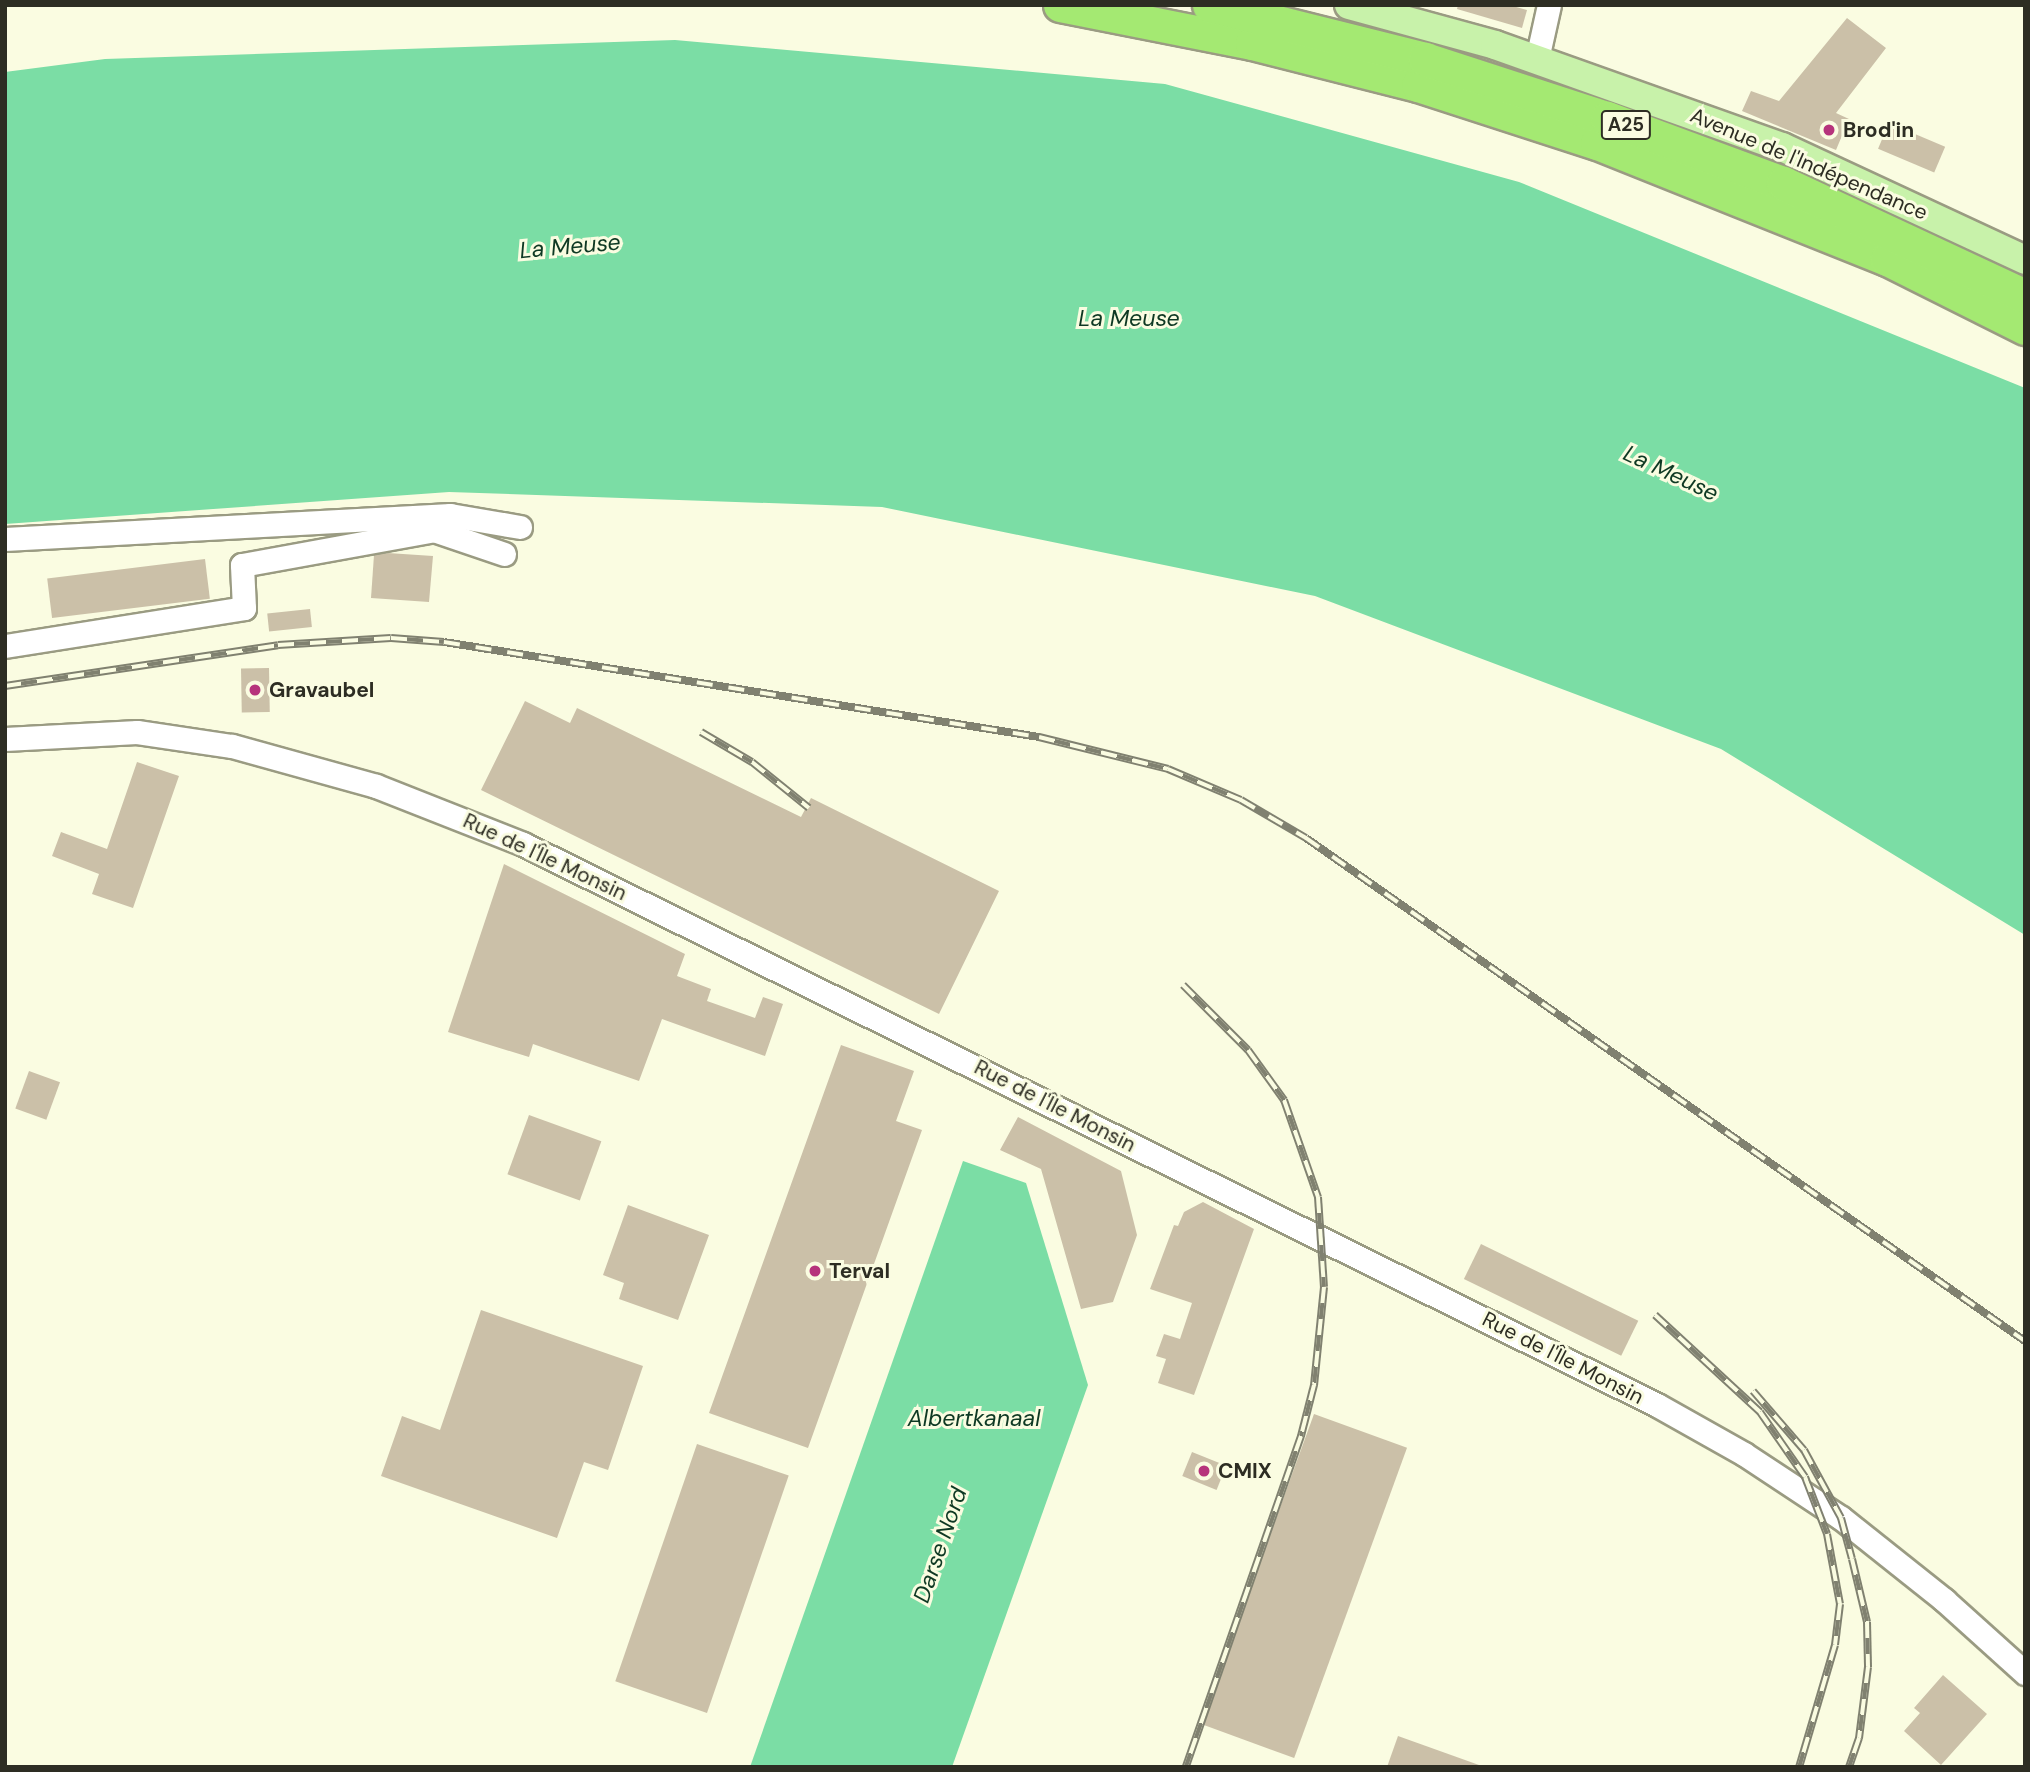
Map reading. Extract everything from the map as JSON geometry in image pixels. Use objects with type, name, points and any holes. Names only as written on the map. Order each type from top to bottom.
[{"type":"highway","name":"A25","points":[[1060,5],[1252,43],[1405,81],[1597,143],[1887,259],[2025,328]]},
{"type":"highway","name":"A25","points":[[1209,5],[1425,58],[1607,118],[1783,183],[2025,296]]},
{"type":"main road","name":"Avenue de l'Indépendance","points":[[1349,5],[1393,11],[1537,59],[1783,148],[2025,260]]},
{"type":"street","points":[[1537,59],[1549,5]]},
{"type":"street","points":[[5,539],[450,514],[520,527]]},
{"type":"street","points":[[5,646],[244,608],[242,565],[434,530],[504,554]]},
{"type":"street","name":"Rue de l'Île Monsin","points":[[5,739],[137,732],[232,746],[376,786],[523,844],[1657,1405],[1744,1454],[1840,1518],[1944,1600],[2025,1673]]},
{"type":"water","name":"La Meuse","points":[[675,40],[1165,84],[1519,182],[2025,388],[2025,935],[1721,749],[1315,596],[882,507],[449,492],[5,524],[5,72],[105,59]]},
{"type":"water","name":"Albertkanaal","points":[[963,1161],[1026,1183],[1088,1385],[952,1767],[750,1767]]},
{"type":"building","points":[[1458,5],[1509,5],[1527,10],[1522,28],[1457,9]]},
{"type":"building","points":[[1847,18],[1886,48],[1836,113],[1849,119],[1836,150],[1742,111],[1751,91],[1779,101]]},
{"type":"building","points":[[1889,123],[1945,147],[1934,173],[1878,149]]},
{"type":"building","points":[[388,553],[433,556],[429,602],[371,598],[374,555]]},
{"type":"building","points":[[205,559],[210,599],[52,618],[47,578]]},
{"type":"building","points":[[310,609],[312,627],[269,631],[267,613]]},
{"type":"building","name":"Gravaubel","points":[[241,668],[269,668],[270,712],[242,712]]},
{"type":"building","points":[[525,701],[570,723],[577,708],[801,817],[811,798],[999,891],[939,1014],[481,790]]},
{"type":"building","points":[[137,762],[179,776],[133,908],[92,894],[99,874],[52,856],[61,832],[107,849]]},
{"type":"building","points":[[504,864],[685,954],[677,976],[711,989],[707,1001],[755,1018],[763,997],[783,1004],[765,1056],[662,1019],[639,1081],[533,1044],[529,1057],[448,1032]]},
{"type":"building","name":"Terval","points":[[841,1045],[914,1071],[896,1121],[922,1130],[808,1448],[709,1413]]},
{"type":"building","points":[[29,1071],[60,1082],[46,1120],[15,1109]]},
{"type":"building","points":[[529,1115],[601,1141],[580,1201],[507,1174]]},
{"type":"building","points":[[1018,1117],[1121,1171],[1137,1235],[1113,1302],[1081,1309],[1041,1169],[1000,1150]]},
{"type":"building","points":[[1203,1202],[1254,1229],[1194,1395],[1158,1383],[1166,1359],[1156,1356],[1164,1334],[1180,1339],[1192,1303],[1150,1289],[1174,1225],[1178,1226],[1184,1212]]},
{"type":"building","points":[[628,1205],[709,1235],[678,1320],[619,1299],[624,1283],[603,1275]]},
{"type":"building","points":[[1481,1244],[1638,1321],[1621,1356],[1464,1279]]},
{"type":"building","points":[[481,1310],[643,1366],[608,1470],[584,1462],[557,1538],[381,1476],[402,1416],[440,1430]]},
{"type":"building","points":[[1314,1414],[1407,1448],[1294,1758],[1201,1724]]},
{"type":"building","points":[[697,1444],[789,1476],[707,1713],[615,1681]]},
{"type":"building","name":"CMIX","points":[[1192,1452],[1226,1466],[1217,1490],[1182,1476]]},
{"type":"building","points":[[1943,1675],[1987,1714],[1941,1765],[1904,1731],[1920,1713],[1914,1708]]},
{"type":"building","points":[[1398,1736],[1479,1765],[1479,1767],[1387,1767]]},
{"type":"railway","points":[[5,686],[278,645],[391,638],[444,642],[1039,737],[1168,769],[1241,800],[1306,838],[2025,1341]]},
{"type":"railway","points":[[701,732],[752,762],[809,808]]},
{"type":"railway","points":[[1183,985],[1248,1050],[1284,1100],[1318,1197],[1324,1287],[1314,1385],[1301,1436],[1186,1767]]},
{"type":"railway","points":[[1655,1315],[1760,1412],[1805,1477],[1827,1534],[1840,1604],[1835,1645],[1799,1767]]},
{"type":"railway","points":[[1753,1391],[1804,1450],[1841,1518],[1852,1559],[1867,1622],[1868,1667],[1859,1738],[1849,1767]]},
{"type":"place","name":"Brod'in","points":[[1829,130]]},
{"type":"place","name":"Gravaubel","points":[[255,690]]},
{"type":"place","name":"Terval","points":[[815,1271]]},
{"type":"place","name":"CMIX","points":[[1204,1471]]},
{"type":"water label","name":"Darse Nord","points":[[940,1545]]}]
